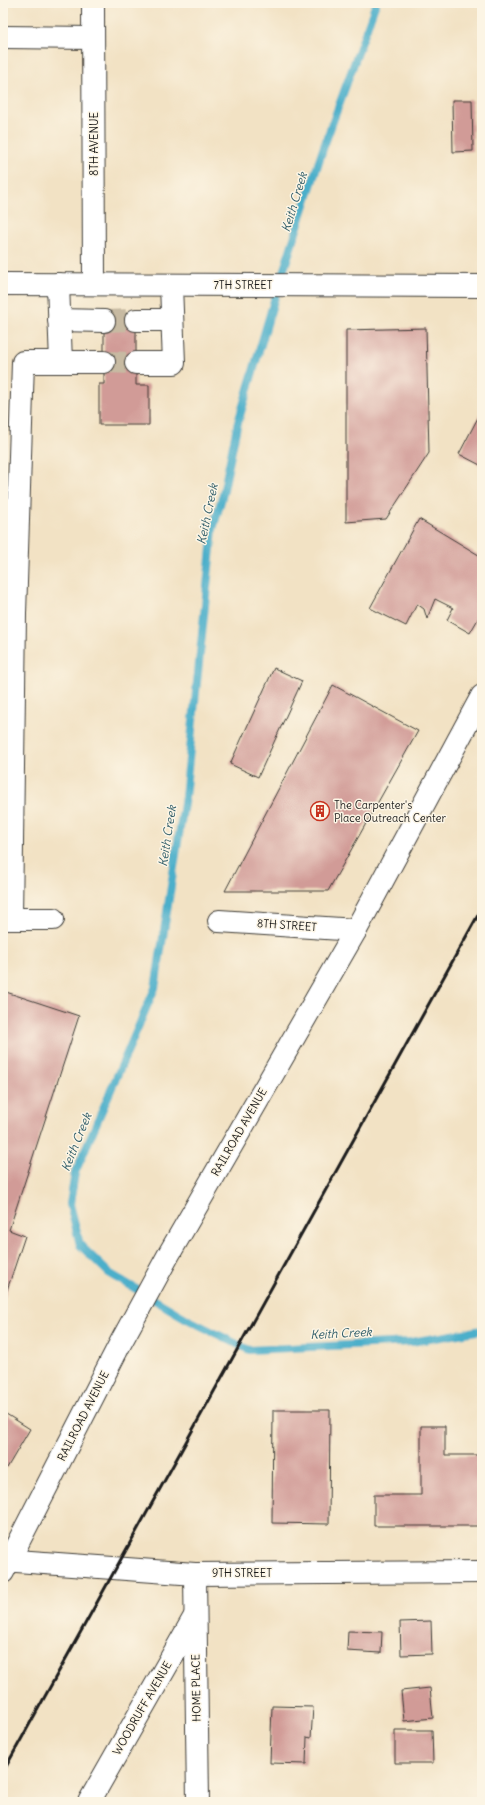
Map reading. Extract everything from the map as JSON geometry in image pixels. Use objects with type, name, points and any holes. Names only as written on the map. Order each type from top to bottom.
[{"type":"street","name":"8TH AVENUE","points":[[93,3],[94,284]]},
{"type":"street","points":[[3,37],[93,38]]},
{"type":"street","name":"7TH STREET","points":[[3,284],[482,286]]},
{"type":"street","points":[[58,284],[60,362]]},
{"type":"street","points":[[136,363],[174,363],[171,285]]},
{"type":"street","points":[[59,320],[104,321]]},
{"type":"street","points":[[136,320],[172,320]]},
{"type":"street","points":[[53,919],[7,919],[10,571],[22,362],[104,362]]},
{"type":"street","name":"RAILROAD AVENUE","points":[[5,1564],[121,1342],[169,1254],[356,930],[482,696]]},
{"type":"street","name":"8TH STREET","points":[[219,921],[356,930]]},
{"type":"street","name":"9TH STREET","points":[[5,1564],[195,1574],[482,1572]]},
{"type":"street","name":"HOME PLACE","points":[[195,1574],[198,1802]]},
{"type":"street","name":"WOODRUFF AVENUE","points":[[89,1802],[195,1615]]},
{"type":"building","points":[[452,100],[472,100],[473,151],[453,152]]},
{"type":"building","points":[[136,315],[136,385],[149,385],[149,425],[99,425],[99,384],[104,384],[104,316]]},
{"type":"building","points":[[426,328],[429,453],[386,519],[346,522],[346,330]]},
{"type":"building","points":[[482,410],[482,466],[459,454]]},
{"type":"building","points":[[419,519],[482,557],[482,612],[470,633],[447,620],[453,608],[435,599],[427,619],[424,609],[417,604],[406,626],[370,608]]},
{"type":"building","points":[[274,668],[302,681],[258,777],[230,764]]},
{"type":"building","name":"The Carpenter's Place Outreach Center","points":[[333,685],[418,731],[328,891],[225,891]]},
{"type":"building","points":[[3,991],[79,1016],[9,1230],[25,1236],[3,1302]]},
{"type":"building","points":[[273,1410],[330,1410],[329,1524],[272,1523]]},
{"type":"building","points":[[3,1412],[30,1429],[7,1468],[3,1466]]},
{"type":"building","points":[[421,1426],[445,1426],[445,1455],[482,1455],[482,1526],[374,1526],[374,1495],[421,1495]]},
{"type":"building","points":[[431,1621],[432,1654],[401,1655],[400,1622]]},
{"type":"building","points":[[348,1631],[382,1632],[381,1653],[347,1651]]},
{"type":"building","points":[[430,1688],[433,1718],[404,1721],[401,1691]]},
{"type":"building","points":[[272,1706],[313,1707],[311,1738],[307,1737],[306,1764],[270,1763]]},
{"type":"building","points":[[395,1730],[432,1730],[433,1763],[395,1763]]},
{"type":"waterway","name":"Keith Creek","points":[[376,3],[323,149],[275,297],[237,426],[223,494],[213,529],[185,797],[155,988],[75,1173],[70,1204],[80,1245],[109,1273],[187,1319],[249,1350],[411,1342],[482,1330]]},
{"type":"tunnel","points":[[104,321],[136,320]]},
{"type":"tunnel","points":[[104,362],[136,363]]},
{"type":"railway","points":[[3,1772],[482,908]]},
{"type":"place","name":"The Carpenter's Place Outreach Center","points":[[320,811]]}]
